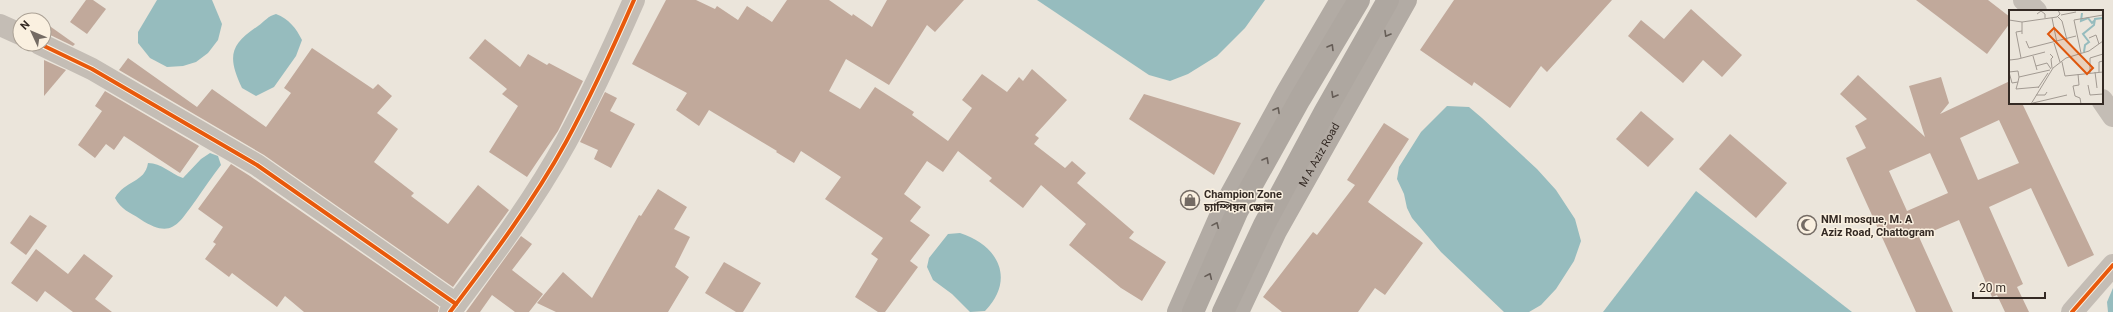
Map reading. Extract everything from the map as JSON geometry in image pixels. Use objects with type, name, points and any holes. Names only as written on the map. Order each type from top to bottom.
[{"type":"highway","points":[[1193,312],[1237,212],[1300,99],[1358,0]]},
{"type":"highway","points":[[1223,312],[1264,225],[1324,113],[1388,0]]},
{"type":"main road","points":[[1178,312],[1224,206],[1287,92],[1341,0]]},
{"type":"main road","name":"M A Aziz Road","points":[[1238,312],[1276,231],[1406,0]]},
{"type":"street","points":[[52,50],[92,69],[257,165],[453,308],[499,245],[565,143],[634,0]]},
{"type":"street","points":[[2024,0],[2035,10]]},
{"type":"street","points":[[0,24],[12,30]]},
{"type":"street","points":[[2103,101],[2113,116]]},
{"type":"street","points":[[2072,312],[2113,265]]},
{"type":"water","points":[[157,0],[212,0],[222,24],[218,40],[208,53],[196,62],[183,66],[167,67],[150,58],[138,43],[138,32]]},
{"type":"water","points":[[1037,0],[1265,0],[1245,28],[1217,56],[1188,74],[1170,81],[1149,75]]},
{"type":"water","points":[[276,14],[285,18],[292,24],[302,40],[296,56],[274,87],[256,96],[242,88],[234,67],[234,52],[242,39],[269,17]]},
{"type":"water","points":[[1447,106],[1469,107],[1482,118],[1537,169],[1556,190],[1575,219],[1581,241],[1574,261],[1556,289],[1541,305],[1529,312],[1504,312],[1441,252],[1412,218],[1407,208],[1404,194],[1397,179],[1399,167],[1421,132]]},
{"type":"water","points":[[210,153],[218,156],[221,165],[179,222],[167,229],[151,225],[129,212],[117,202],[115,198],[119,192],[143,174],[148,163],[162,166],[183,178],[201,159]]},
{"type":"water","points":[[1696,191],[1852,312],[1603,312]]},
{"type":"water","points":[[960,233],[973,238],[984,246],[993,255],[998,264],[1001,275],[1000,287],[994,299],[985,311],[970,312],[952,294],[933,280],[927,267],[929,258],[948,234]]},
{"type":"water","points":[[2113,288],[2113,312],[2108,312],[2107,302]]},
{"type":"building","points":[[86,0],[93,0],[106,9],[87,34],[70,22]]},
{"type":"building","points":[[666,0],[696,0],[715,9],[717,6],[738,20],[747,6],[772,22],[787,0],[829,0],[852,16],[853,14],[872,27],[887,0],[964,0],[935,32],[927,25],[889,85],[846,59],[829,91],[860,109],[875,87],[914,112],[912,115],[948,141],[972,108],[962,100],[982,74],[1007,92],[1019,77],[1023,81],[1032,69],[1067,100],[1035,135],[1039,138],[1034,144],[1065,168],[1072,161],[1086,173],[1077,183],[1134,232],[1129,238],[1166,262],[1142,301],[1121,288],[1069,245],[1086,224],[1041,185],[1023,208],[989,181],[992,178],[958,151],[943,172],[927,161],[904,194],[921,207],[910,221],[930,235],[910,261],[918,267],[885,312],[878,312],[855,297],[878,259],[871,254],[883,238],[825,199],[841,177],[801,151],[794,163],[709,110],[699,126],[676,110],[687,93],[632,64]]},
{"type":"building","points":[[1454,0],[1612,0],[1547,72],[1541,66],[1510,108],[1474,82],[1472,86],[1420,50]]},
{"type":"building","points":[[1916,0],[1988,0],[2009,16],[2009,24],[1987,54]]},
{"type":"building","points":[[1691,9],[1742,55],[1722,77],[1703,60],[1683,83],[1628,36],[1641,20],[1664,39]]},
{"type":"building","points":[[52,28],[75,44],[73,46],[52,36]]},
{"type":"building","points":[[485,39],[520,67],[528,54],[547,65],[549,63],[583,81],[558,131],[527,177],[489,152],[518,106],[502,94],[507,89],[469,58]]},
{"type":"building","points":[[312,48],[373,89],[378,84],[392,96],[377,113],[398,129],[374,162],[414,193],[411,196],[448,224],[478,185],[509,210],[453,287],[264,155],[119,70],[128,58],[197,107],[212,89],[266,127],[291,93],[284,88]]},
{"type":"building","points":[[44,60],[66,70],[44,96]]},
{"type":"building","points":[[1858,75],[1925,137],[1909,86],[1941,77],[1949,103],[1940,114],[2009,81],[2009,104],[2022,104],[2094,255],[2068,267],[2031,188],[1989,207],[2023,284],[2017,287],[2029,312],[2005,312],[1997,295],[1992,297],[1959,220],[1919,237],[1953,312],[1916,312],[1846,158],[1866,148],[1855,126],[1867,119],[1840,94]],"holes":[[[1999,120],[2019,163],[1978,180],[1960,138]],[[1930,153],[1948,193],[1907,211],[1889,171]]]},
{"type":"building","points":[[105,91],[199,146],[180,173],[124,136],[114,150],[106,144],[95,158],[78,145],[102,111],[95,106]]},
{"type":"building","points":[[605,92],[617,98],[610,111],[635,124],[611,168],[594,159],[598,150],[580,142]]},
{"type":"building","points":[[1144,94],[1241,123],[1214,175],[1129,119]]},
{"type":"building","points":[[1641,111],[1674,139],[1648,167],[1616,139]]},
{"type":"building","points":[[1384,123],[1409,139],[1368,202],[1423,243],[1385,295],[1375,288],[1358,312],[1282,312],[1263,297],[1313,232],[1317,235],[1355,185],[1347,180]]},
{"type":"building","points":[[1730,134],[1787,183],[1756,218],[1699,169]]},
{"type":"building","points":[[231,164],[439,307],[438,312],[304,312],[285,296],[277,307],[232,273],[229,277],[205,259],[216,244],[213,242],[223,227],[198,209]]},
{"type":"building","points":[[658,189],[687,207],[674,229],[690,237],[675,267],[689,277],[668,312],[556,312],[537,303],[563,272],[592,298],[639,215],[641,216]]},
{"type":"building","points":[[30,215],[47,226],[26,255],[10,243]]},
{"type":"building","points":[[521,236],[532,244],[512,270],[543,294],[529,312],[515,312],[492,295],[480,312],[466,312]]},
{"type":"building","points":[[36,249],[68,274],[84,254],[113,276],[95,299],[112,312],[73,312],[45,291],[37,302],[11,283]]},
{"type":"building","points":[[724,262],[761,283],[743,312],[736,312],[705,293]]},
{"type":"cycle path","points":[[450,312],[511,229],[540,186],[566,142],[593,90],[634,0]]},
{"type":"cycle path","points":[[52,50],[92,69],[257,165],[456,304]]},
{"type":"cycle path","points":[[2072,312],[2113,265]]},
{"type":"place","name":"Champion Zone চ্যাম্পিয়ন জোন","points":[[1190,200]]},
{"type":"place","name":"NMI mosque, M. A Aziz Road, Chattogram","points":[[1807,225]]}]
